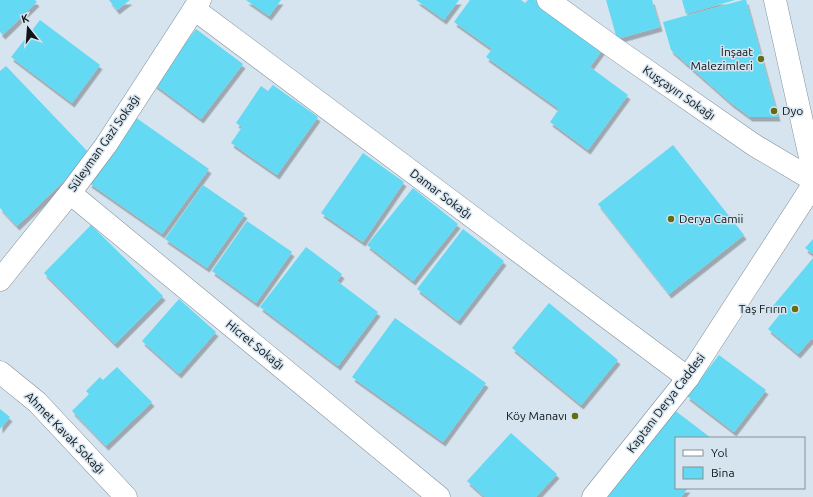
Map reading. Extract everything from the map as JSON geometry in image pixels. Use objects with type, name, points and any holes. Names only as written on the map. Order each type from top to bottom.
[{"type":"street","name":"Kuşçayırı Sokağı","points":[[548,0],[613,48],[754,145],[813,180]]},
{"type":"street","points":[[775,0],[813,171]]},
{"type":"street","name":"Süleyman Gazi Sokağı","points":[[0,280],[70,193],[106,145],[197,4]]},
{"type":"street","name":"Damar Sokağı","points":[[197,4],[688,378]]},
{"type":"street","name":"Kaptanı Derya Caddesi","points":[[593,497],[688,378],[813,185]]},
{"type":"street","name":"Hicret Sokağı","points":[[70,193],[439,497]]},
{"type":"street","name":"Ahmet Kavak Sokağı","points":[[0,372],[37,402],[126,497]]},
{"type":"building","points":[[0,0],[35,0],[37,2],[3,35],[0,32]]},
{"type":"building","points":[[109,0],[130,0],[117,10]]},
{"type":"building","points":[[246,0],[281,0],[269,16]]},
{"type":"building","points":[[416,0],[459,0],[444,20]]},
{"type":"building","points":[[470,0],[521,0],[525,3],[528,0],[535,0],[603,49],[590,67],[628,95],[588,150],[550,122],[559,109],[486,57],[492,49],[454,22]]},
{"type":"building","points":[[606,0],[652,0],[660,27],[617,39]]},
{"type":"building","points":[[682,0],[735,0],[686,14]]},
{"type":"building","points":[[746,0],[778,117],[750,117],[731,103],[671,50],[663,22]]},
{"type":"building","points":[[40,20],[100,65],[72,103],[11,57]]},
{"type":"building","points":[[196,29],[243,64],[201,119],[154,84]]},
{"type":"building","points":[[6,66],[91,155],[17,226],[0,208],[0,71]]},
{"type":"building","points":[[273,85],[318,117],[277,175],[231,143],[242,127],[236,123],[261,86],[268,91]]},
{"type":"building","points":[[135,117],[209,169],[162,234],[89,183]]},
{"type":"building","name":"Derya Camii","points":[[673,145],[744,235],[669,294],[598,204]]},
{"type":"building","points":[[363,153],[404,182],[363,242],[321,213]]},
{"type":"building","points":[[203,185],[245,214],[207,268],[165,239]]},
{"type":"building","points":[[413,188],[458,224],[413,281],[367,245]]},
{"type":"building","points":[[247,221],[292,252],[256,303],[212,271]]},
{"type":"building","points":[[91,225],[163,296],[115,344],[44,273]]},
{"type":"building","points":[[463,229],[504,261],[458,321],[417,289]]},
{"type":"building","points":[[813,239],[813,254],[805,248]]},
{"type":"building","points":[[306,247],[342,274],[337,281],[378,312],[338,366],[260,307]]},
{"type":"building","points":[[813,258],[813,340],[812,338],[798,354],[768,329],[781,313],[773,306]]},
{"type":"building","points":[[179,299],[216,332],[179,374],[142,341]]},
{"type":"building","points":[[549,303],[618,360],[581,405],[512,348]]},
{"type":"building","points":[[395,318],[486,383],[443,442],[352,377]]},
{"type":"building","points":[[719,355],[766,390],[734,432],[687,396]]},
{"type":"building","points":[[117,367],[152,402],[106,446],[72,411],[89,394],[86,391],[100,377],[103,380]]},
{"type":"building","points":[[0,409],[10,417],[0,429]]},
{"type":"building","points":[[673,409],[710,437],[675,437],[675,489],[687,489],[681,497],[606,497]]},
{"type":"building","points":[[511,433],[557,474],[536,497],[485,497],[467,481]]},
{"type":"place","name":"İnşaat Malezimleri","points":[[761,59]]},
{"type":"place","name":"Dyo","points":[[774,111]]},
{"type":"place","name":"Derya Camii","points":[[671,219]]},
{"type":"place","name":"Taş Frırın","points":[[795,309]]},
{"type":"place","name":"Köy Manavı","points":[[575,416]]}]
